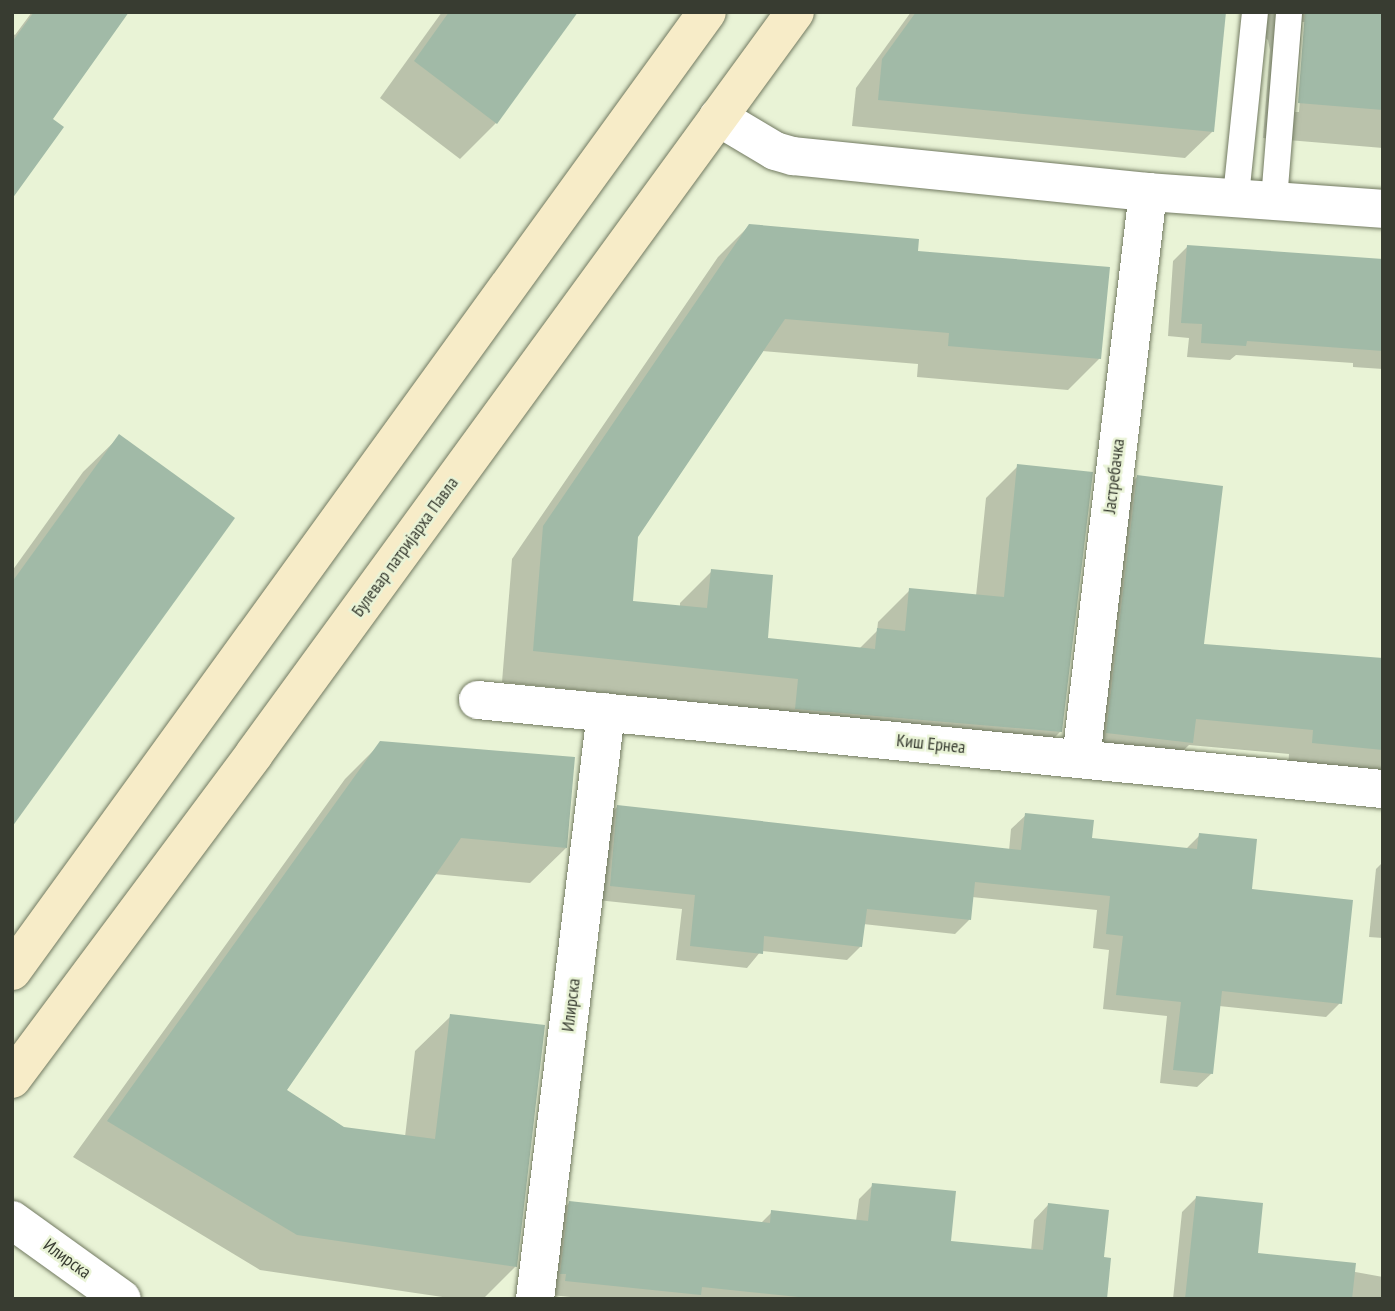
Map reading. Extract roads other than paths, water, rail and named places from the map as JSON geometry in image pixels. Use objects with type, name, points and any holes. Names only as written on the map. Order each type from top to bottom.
[{"type":"main road","points":[[12,971],[707,12]]},
{"type":"main road","name":"Булевар патријарха Павла","points":[[12,1079],[263,743],[795,12]]},
{"type":"street","points":[[718,117],[775,151],[793,156],[1148,192],[1236,196],[1383,209]]},
{"type":"street","name":"Јастребачка","points":[[1081,759],[1148,192]]},
{"type":"street","name":"Киш Ернеа","points":[[478,700],[1383,789]]},
{"type":"street","name":"Илирска","points":[[536,1299],[606,712]]},
{"type":"street","name":"Илирска","points":[[12,1220],[119,1298]]},
{"type":"lane","points":[[1236,196],[1255,12]]},
{"type":"lane","points":[[1274,200],[1289,12]]}]
